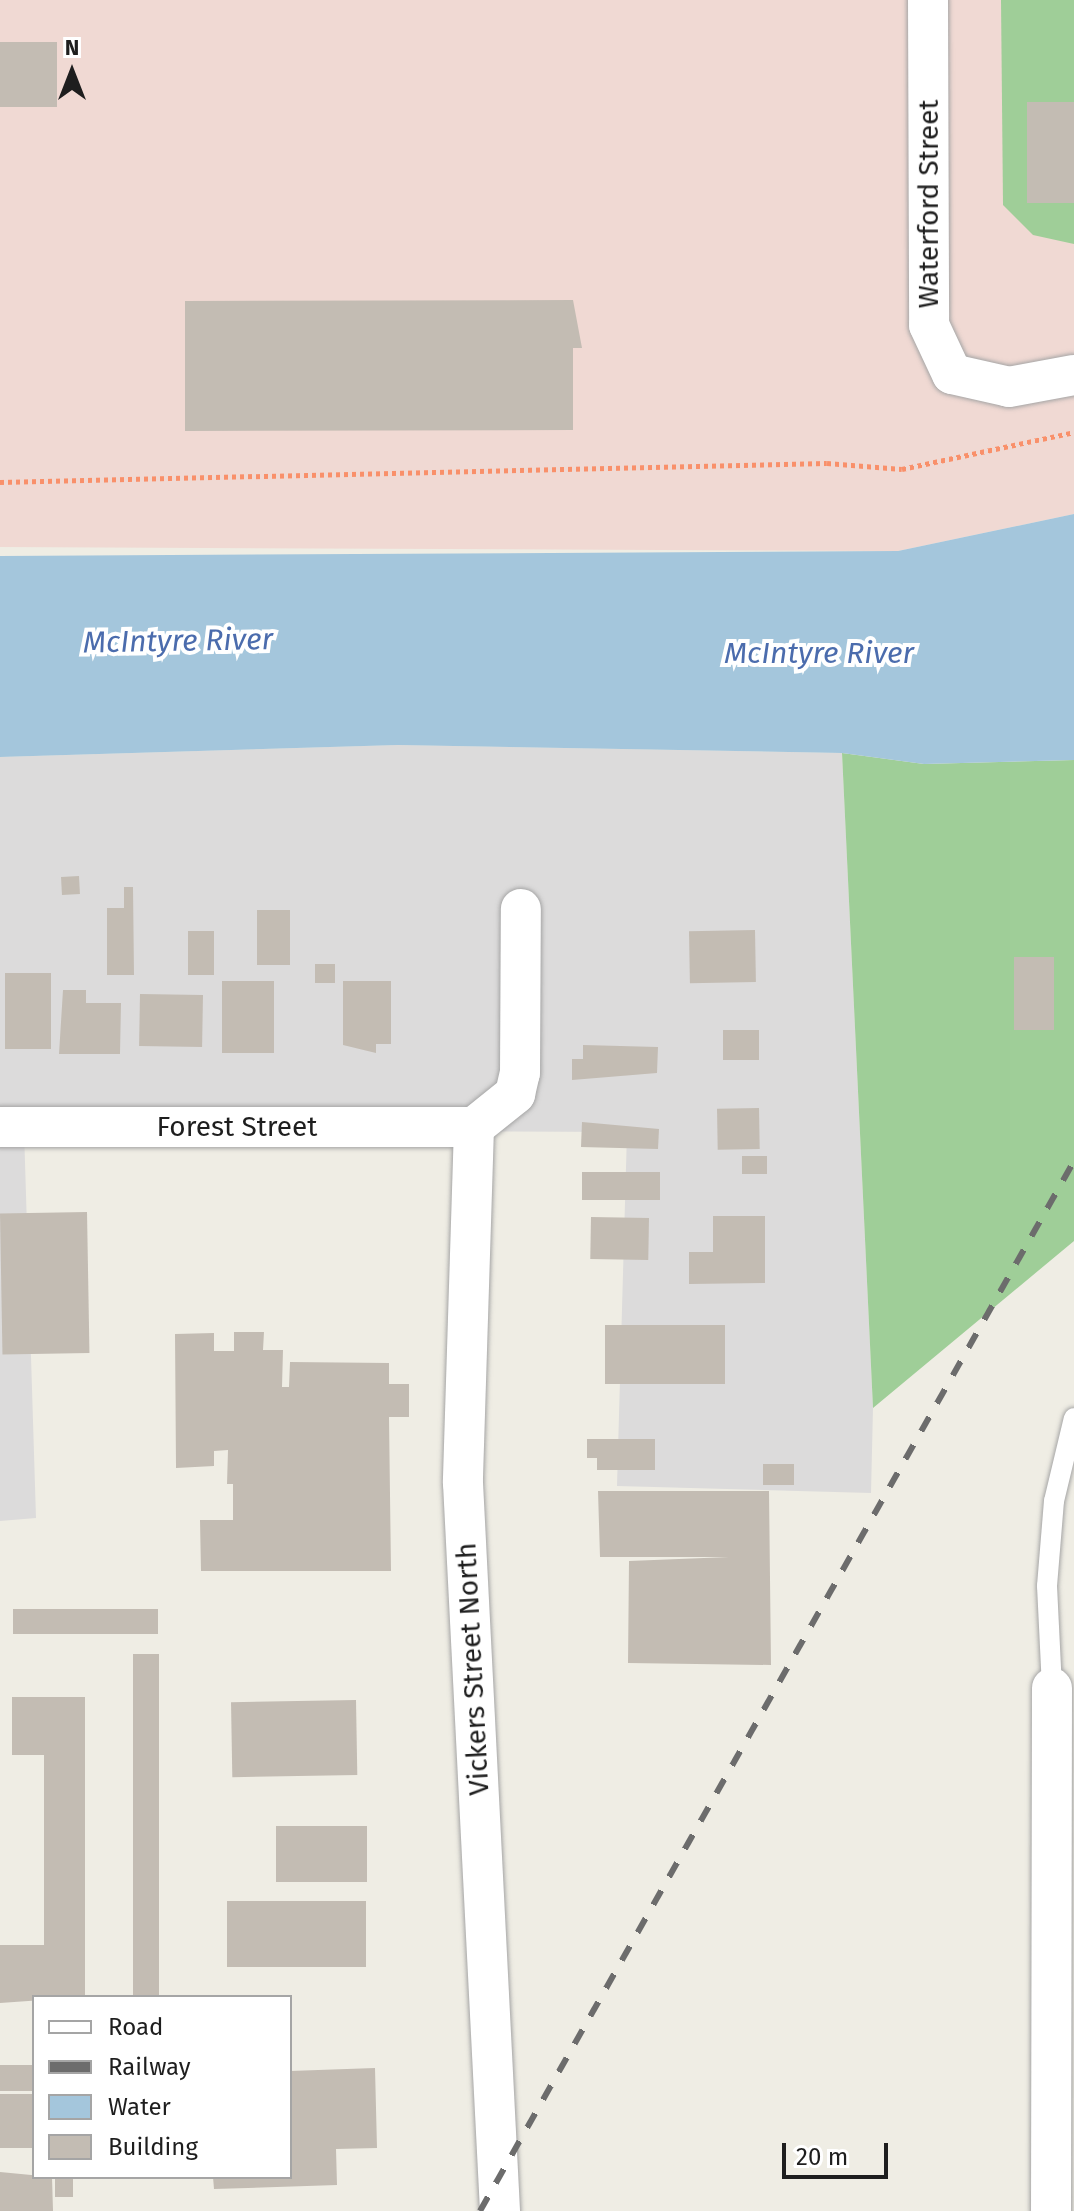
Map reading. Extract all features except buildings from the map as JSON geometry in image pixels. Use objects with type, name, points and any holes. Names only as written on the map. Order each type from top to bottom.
[{"type":"street","name":"Waterford Street","points":[[928,0],[929,325],[952,374],[1009,387],[1074,375]]},
{"type":"street","points":[[474,1127],[515,1094],[520,1073],[521,909]]},
{"type":"street","name":"Forest Street","points":[[0,1127],[474,1127]]},
{"type":"street","name":"Vickers Street North","points":[[474,1127],[463,1483],[500,2211]]},
{"type":"street","points":[[1051,2211],[1052,1688]]},
{"type":"lane","points":[[1052,1688],[1047,1586],[1054,1501],[1074,1418]]},
{"type":"path","points":[[0,482],[767,463],[902,469],[1074,432]]},
{"type":"shaded area","points":[[0,0],[1074,0],[1074,514],[898,551],[0,547]]},
{"type":"shaded area","points":[[398,745],[842,753],[873,1408],[871,1493],[617,1486],[627,1132],[24,1130],[36,1518],[0,1521],[0,757]]},
{"type":"green space","points":[[1001,0],[1074,0],[1074,244],[1033,235],[1003,205]]},
{"type":"green space","points":[[842,753],[924,764],[1074,760],[1074,1241],[873,1408]]},
{"type":"water","name":"McIntyre River","points":[[1074,514],[1074,760],[924,764],[842,753],[398,745],[0,757],[0,556],[898,551]]},
{"type":"railway","points":[[480,2211],[1074,1161]]}]
